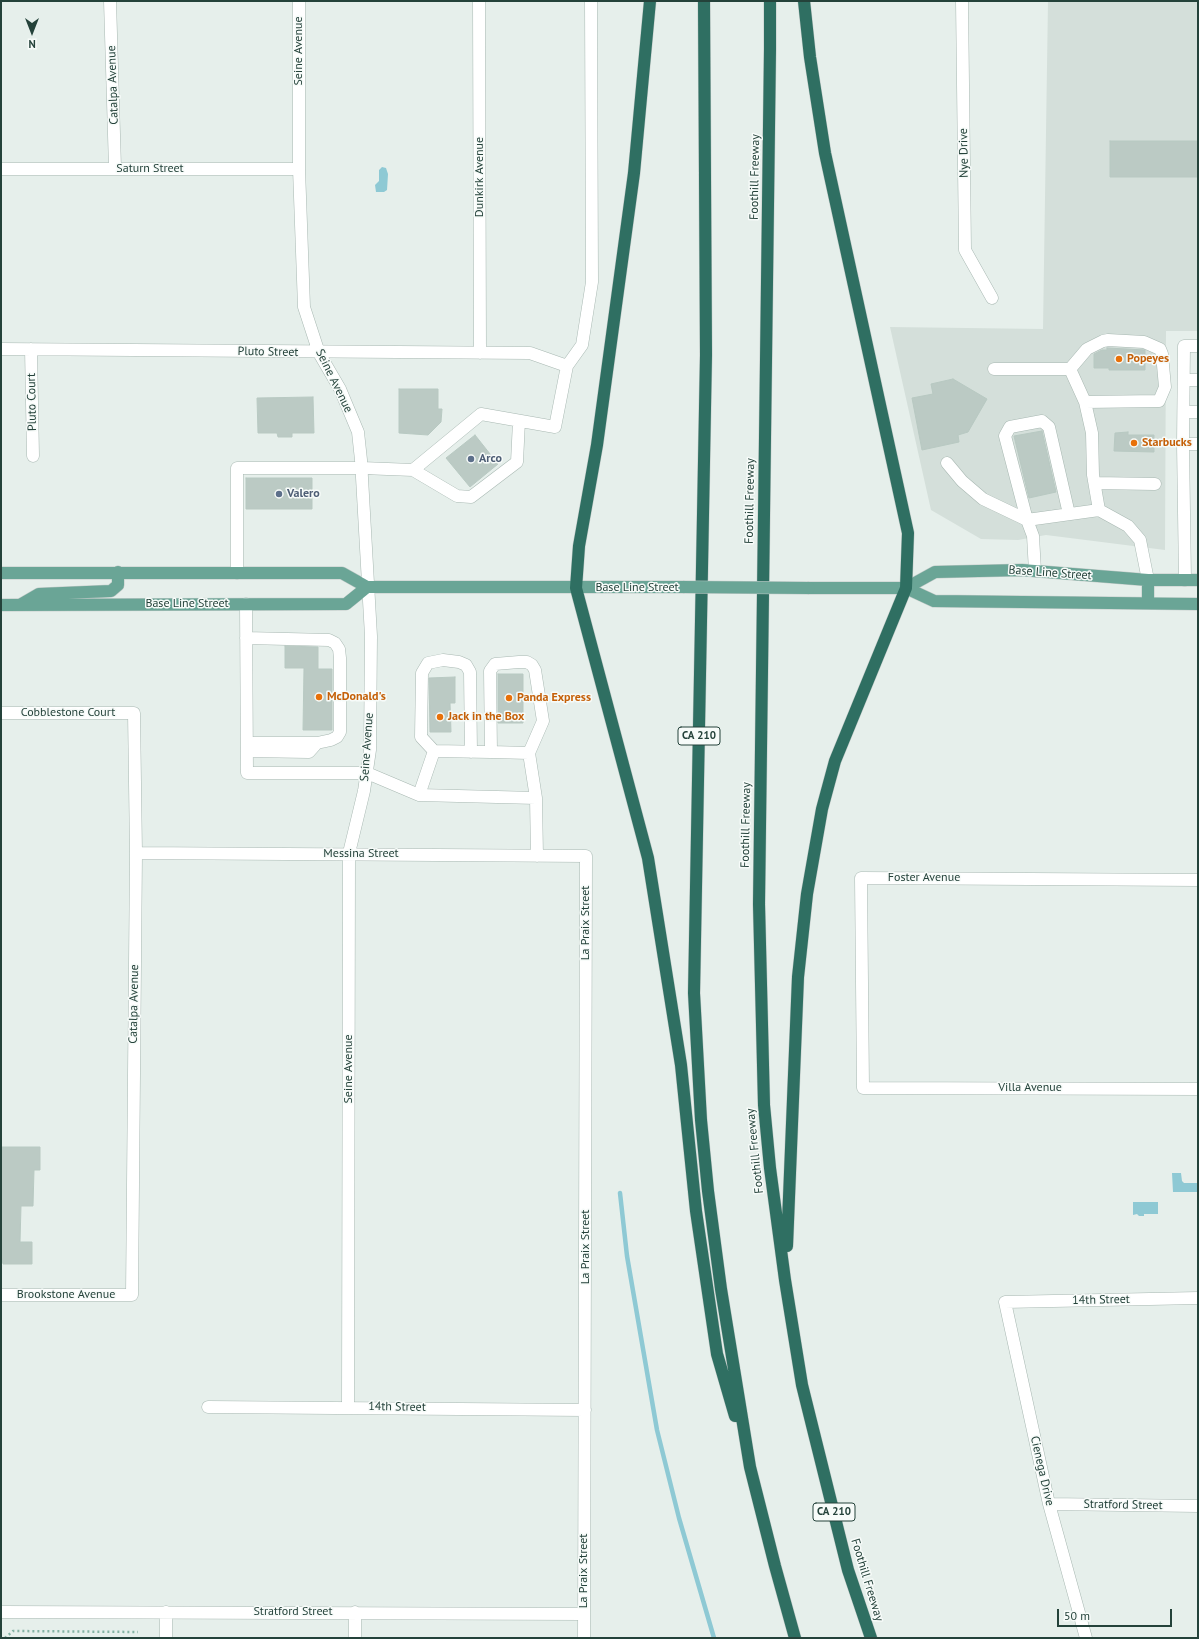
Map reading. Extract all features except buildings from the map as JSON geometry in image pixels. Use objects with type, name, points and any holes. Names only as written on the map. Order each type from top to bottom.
[{"type":"highway","points":[[650,1],[633,180],[597,444],[579,546],[576,588],[648,858],[681,1065],[696,1211],[717,1354],[750,1467]]},
{"type":"highway","name":"CA 210","points":[[704,1],[706,355],[694,993],[701,1120],[708,1191],[721,1289],[750,1467],[795,1638]]},
{"type":"highway","name":"Foothill Freeway","points":[[770,1],[759,904],[764,1105],[770,1168],[802,1385],[848,1570],[870,1638]]},
{"type":"highway","points":[[786,1280],[798,977],[807,894],[822,809],[835,761],[906,588],[908,533],[826,153],[810,57],[804,1]]},
{"type":"main road","name":"Base Line Street","points":[[906,588],[935,572],[1035,571],[1148,580],[1198,580]]},
{"type":"main road","points":[[19,605],[39,594],[111,591],[118,585],[118,572]]},
{"type":"main road","name":"Base Line Street","points":[[1,573],[342,573],[367,587],[906,588],[934,601],[1198,604]]},
{"type":"main road","points":[[1148,580],[1148,603]]},
{"type":"main road","name":"Base Line Street","points":[[1,605],[346,604],[367,587]]},
{"type":"street","name":"Catalpa Avenue","points":[[110,1],[115,168]]},
{"type":"street","name":"Seine Avenue","points":[[299,1],[299,169],[304,307],[319,353],[340,389],[358,432],[362,468],[367,587],[371,636],[370,750],[364,791],[349,854],[348,1407]]},
{"type":"street","name":"Dunkirk Avenue","points":[[479,1],[480,353]]},
{"type":"street","points":[[413,470],[481,414],[555,427],[567,366],[582,344],[592,282],[591,1]]},
{"type":"street","name":"Nye Drive","points":[[962,1],[964,250],[992,298]]},
{"type":"street","name":"Saturn Street","points":[[1,169],[299,169]]},
{"type":"street","points":[[994,369],[1070,369],[1087,349],[1108,340],[1140,342],[1158,347],[1162,354],[1165,387],[1160,401],[1085,402]]},
{"type":"street","points":[[1185,580],[1183,444],[1184,346],[1198,346]]},
{"type":"street","name":"Pluto Street","points":[[1,349],[319,353],[530,353],[567,366]]},
{"type":"street","name":"Pluto Court","points":[[31,349],[33,456]]},
{"type":"street","points":[[1070,369],[1085,402],[1092,433],[1095,484],[1099,510]]},
{"type":"street","points":[[1184,380],[1198,380]]},
{"type":"street","points":[[1184,412],[1198,412]]},
{"type":"street","points":[[237,573],[237,468],[362,468],[413,470],[457,496],[471,498],[517,462],[519,421]]},
{"type":"street","points":[[1035,571],[1033,536],[1027,520],[1005,436],[1010,428],[1042,421],[1049,427],[1069,514]]},
{"type":"street","points":[[1183,444],[1198,444]]},
{"type":"street","points":[[947,463],[962,481],[983,499],[1027,520],[1099,510],[1128,526],[1140,540],[1148,580]]},
{"type":"street","points":[[1095,484],[1155,484]]},
{"type":"street","points":[[246,604],[247,773],[367,773],[419,796],[536,798]]},
{"type":"street","points":[[246,638],[329,640],[335,643],[339,649],[340,732],[337,737],[331,740],[317,743],[309,752],[247,747]]},
{"type":"street","points":[[471,752],[470,672],[466,665],[459,662],[443,660],[428,663],[422,673],[421,737],[434,751],[471,752],[529,753]]},
{"type":"street","points":[[491,752],[490,671],[495,664],[527,662],[532,665],[535,670],[543,721],[529,753],[536,798],[537,856]]},
{"type":"street","name":"Cobblestone Court","points":[[1,713],[134,713]]},
{"type":"street","name":"Catalpa Avenue","points":[[132,1295],[136,853],[134,713]]},
{"type":"street","points":[[419,796],[434,751]]},
{"type":"street","name":"Messina Street","points":[[136,853],[586,856]]},
{"type":"street","name":"La Praix Street","points":[[584,1638],[586,1410],[586,856]]},
{"type":"street","name":"Foster Avenue","points":[[862,1088],[861,878],[1198,880]]},
{"type":"street","name":"Villa Avenue","points":[[862,1088],[1198,1089]]},
{"type":"street","name":"Brookstone Avenue","points":[[1,1295],[132,1295]]},
{"type":"street","name":"14th Street","points":[[1005,1302],[1198,1298]]},
{"type":"street","name":"Cienega Drive","points":[[1005,1302],[1049,1504],[1086,1638]]},
{"type":"street","name":"14th Street","points":[[208,1407],[586,1410]]},
{"type":"street","name":"Stratford Street","points":[[1049,1504],[1198,1506]]},
{"type":"street","name":"Stratford Street","points":[[1,1612],[355,1612],[584,1614]]},
{"type":"street","points":[[166,1612],[166,1638]]},
{"type":"street","points":[[355,1612],[355,1638]]},
{"type":"path","points":[[5,1638],[13,1632],[138,1632]]},
{"type":"shaded area","points":[[1048,1],[1198,1],[1198,331],[1166,331],[1165,550],[1046,535],[1018,540],[981,539],[931,510],[890,327],[1043,329]]},
{"type":"water","points":[[382,167],[386,168],[388,174],[387,190],[384,192],[376,192],[375,185],[379,181],[379,170]]},
{"type":"water","points":[[1172,1173],[1181,1173],[1182,1181],[1184,1183],[1198,1183],[1198,1192],[1173,1192]]},
{"type":"water","points":[[1133,1202],[1158,1202],[1158,1214],[1144,1214],[1144,1216],[1139,1216],[1137,1214],[1133,1215]]},
{"type":"waterway","points":[[620,1193],[627,1256],[657,1430],[679,1518],[714,1638]]},
{"type":"place","name":"Popeyes","points":[[1119,359]]},
{"type":"place","name":"Starbucks","points":[[1134,443]]},
{"type":"place","name":"Arco","points":[[471,459]]},
{"type":"place","name":"Valero","points":[[279,494]]},
{"type":"place","name":"McDonald's","points":[[319,697]]},
{"type":"place","name":"Panda Express","points":[[509,698]]},
{"type":"place","name":"Jack in the Box","points":[[440,717]]}]
